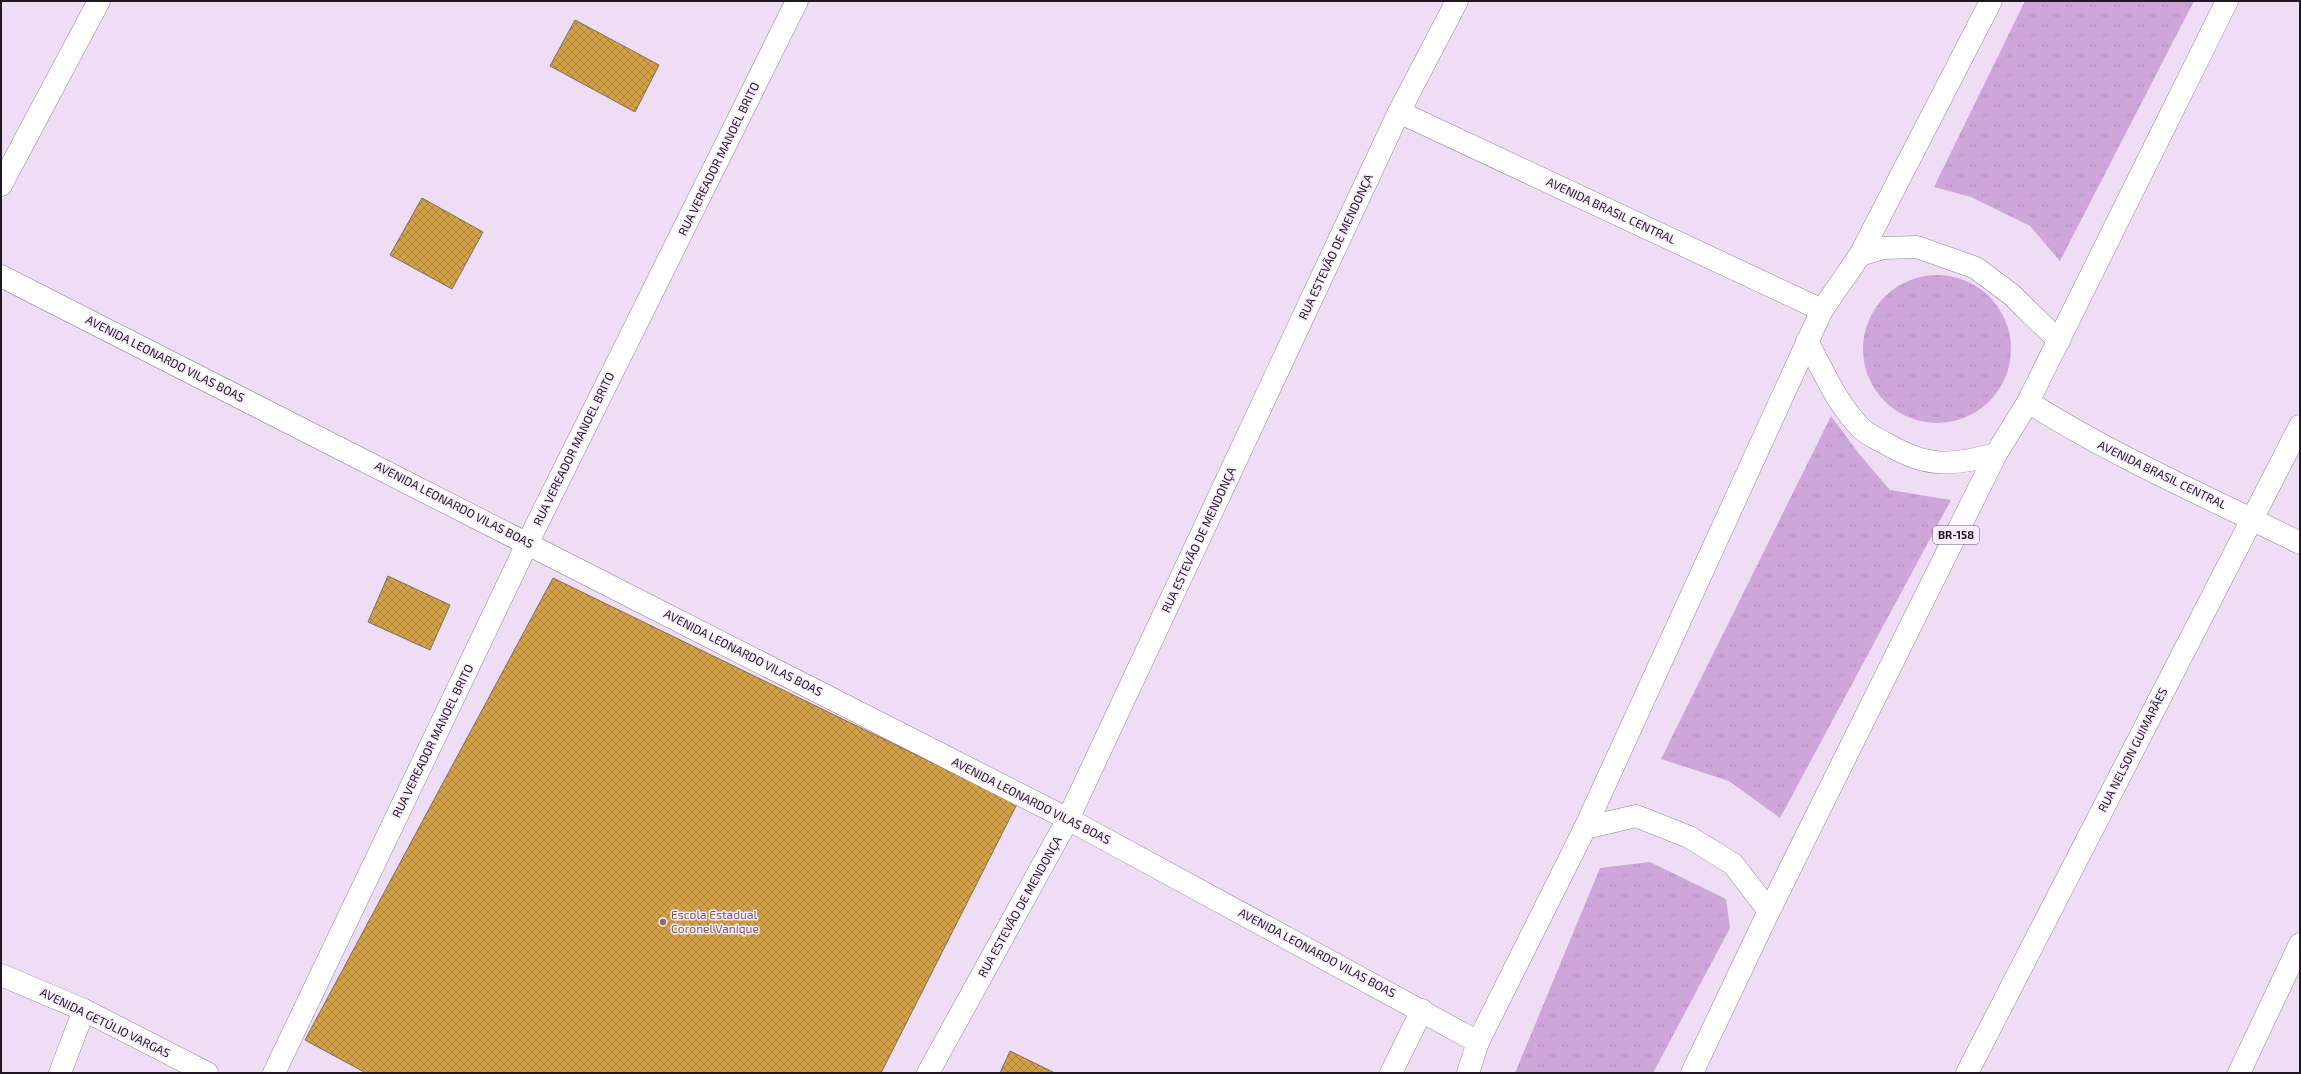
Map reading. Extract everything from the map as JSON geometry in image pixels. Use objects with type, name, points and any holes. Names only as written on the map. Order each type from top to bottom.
[{"type":"street","points":[[1,185],[99,1]]},
{"type":"street","name":"RUA VEREADOR MANOEL BRITO","points":[[274,1073],[528,542],[797,1]]},
{"type":"street","name":"RUA ESTEVÃO DE MENDONÇA","points":[[928,1073],[1068,819],[1400,112],[1457,1]]},
{"type":"street","points":[[1468,1073],[1478,1042],[1585,828],[1822,310],[1860,255],[1991,1]]},
{"type":"street","name":"BR-158","points":[[1692,1073],[1769,911],[1996,454],[2028,402],[2227,1]]},
{"type":"street","name":"AVENIDA BRASIL CENTRAL","points":[[1400,112],[1822,310]]},
{"type":"street","points":[[1860,255],[1883,248],[1917,247],[1976,268],[2012,295],[2059,341]]},
{"type":"street","name":"AVENIDA LEONARDO VILAS BOAS","points":[[1,276],[528,542],[1068,819],[1422,1010],[1478,1042]]},
{"type":"street","points":[[1808,340],[1838,398],[1862,430],[1899,451],[1935,463],[1969,461],[1996,454]]},
{"type":"street","name":"AVENIDA BRASIL CENTRAL","points":[[2028,402],[2076,432],[2172,482],[2300,543]]},
{"type":"street","name":"RUA NELSON GUIMARÃES","points":[[1967,1073],[2300,426]]},
{"type":"street","points":[[1585,828],[1636,816],[1690,837],[1734,864],[1769,911]]},
{"type":"street","points":[[2239,1073],[2300,944]]},
{"type":"street","name":"AVENIDA GETÚLIO VARGAS","points":[[1,974],[84,1010],[207,1073]]},
{"type":"street","points":[[60,1073],[84,1010]]},
{"type":"street","points":[[1391,1073],[1422,1010]]},
{"type":"green space","points":[[2025,1],[2194,1],[2060,261],[2030,226],[1971,197],[1934,187]]},
{"type":"green space","points":[[1944,275],[1965,280],[1978,287],[1994,302],[2006,321],[2010,335],[2010,363],[2006,377],[1999,390],[1984,406],[1978,411],[1959,420],[1944,423],[1930,423],[1909,418],[1896,411],[1875,390],[1868,377],[1864,363],[1863,342],[1868,321],[1875,308],[1896,287],[1909,280],[1923,276]]},
{"type":"green space","points":[[1831,416],[1860,455],[1890,490],[1951,500],[1780,818],[1729,781],[1661,759]]},
{"type":"green space","points":[[1650,862],[1726,899],[1730,928],[1653,1073],[1515,1073],[1600,868]]},
{"type":"building","points":[[575,20],[659,65],[635,112],[550,66]]},
{"type":"building","points":[[422,198],[483,232],[452,289],[390,255]]},
{"type":"building","points":[[388,576],[450,605],[430,650],[368,622]]},
{"type":"building","name":"Escola Estadual Coronel Vanique","points":[[553,578],[1017,804],[881,1073],[366,1073],[305,1040]]},
{"type":"building","points":[[1010,1051],[1055,1073],[1000,1073]]},
{"type":"place","name":"Escola Estadual Coronel Vanique","points":[[663,922]]}]
